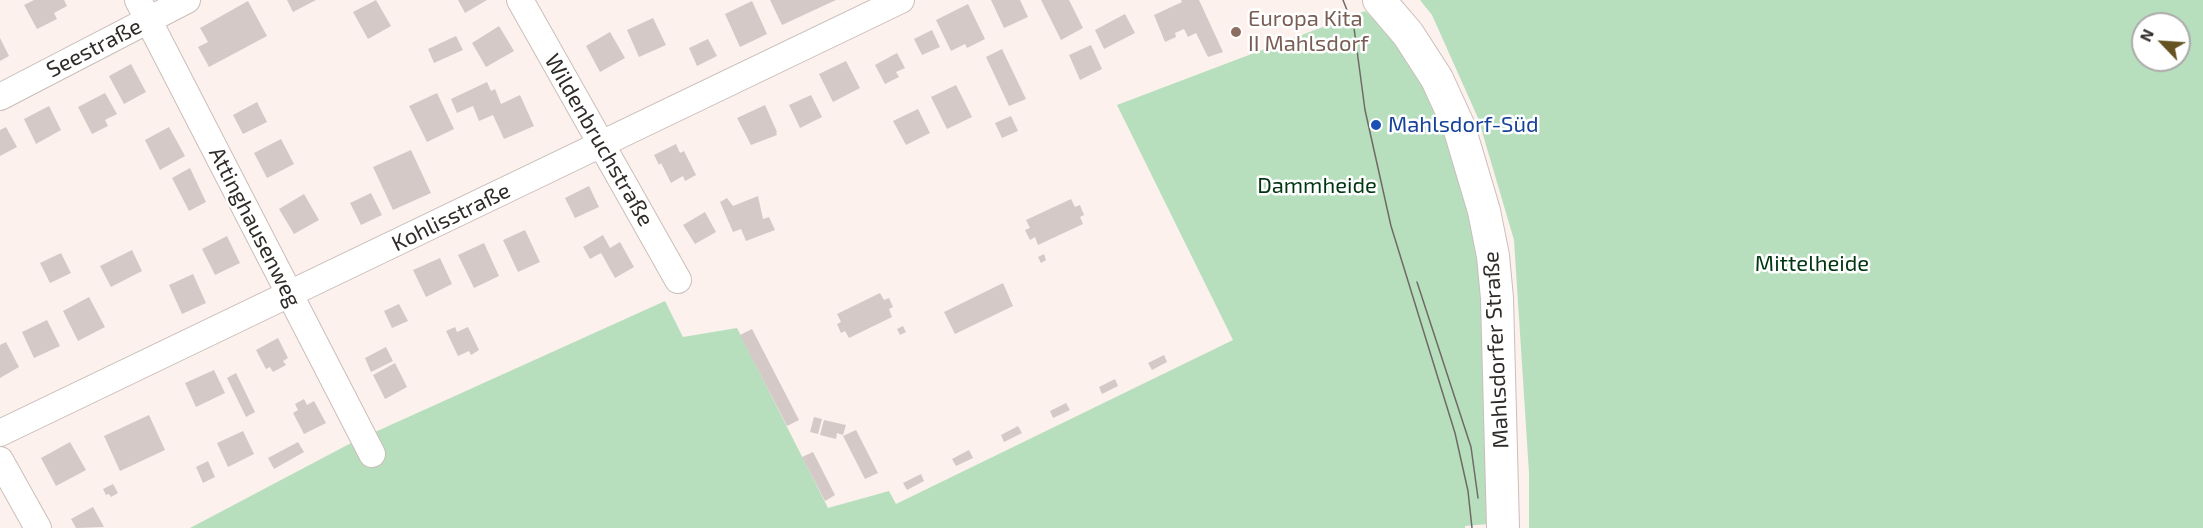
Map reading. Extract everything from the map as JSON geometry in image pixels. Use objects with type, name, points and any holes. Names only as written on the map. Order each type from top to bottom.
[{"type":"main road","name":"Mahlsdorfer Straße","points":[[1386,8],[1437,79],[1459,127],[1473,168],[1486,222],[1493,256],[1498,326],[1503,528]]},
{"type":"street","name":"Seestraße","points":[[0,97],[144,10],[187,0]]},
{"type":"street","name":"Wildenbruchstraße","points":[[520,0],[678,280]]},
{"type":"street","name":"Kohlisstraße","points":[[0,433],[901,0]]},
{"type":"street","name":"Attinghausenweg","points":[[144,10],[372,454]]},
{"type":"street","points":[[0,460],[38,528]]},
{"type":"green space","name":"Mittelheide","points":[[1420,0],[2203,0],[2203,528],[1529,528],[1529,473],[1514,240],[1478,118],[1432,15]]},
{"type":"green space","name":"Dammheide","points":[[1365,11],[1404,47],[1451,133],[1481,235],[1488,524],[1465,526],[1465,528],[190,528],[353,442],[665,301],[683,337],[737,328],[828,508],[889,491],[896,504],[1233,340],[1117,105]]},
{"type":"building","points":[[34,0],[64,0],[67,6],[54,13],[57,19],[37,29],[24,5]]},
{"type":"building","points":[[287,0],[316,0],[293,12]]},
{"type":"building","points":[[376,0],[391,26],[368,39],[353,12]]},
{"type":"building","points":[[458,0],[487,0],[465,13]]},
{"type":"building","points":[[770,0],[836,0],[782,25]]},
{"type":"building","points":[[991,0],[1020,0],[1028,17],[1004,28]]},
{"type":"building","points":[[1041,0],[1069,0],[1083,28],[1061,40]]},
{"type":"building","points":[[1181,0],[1199,0],[1223,52],[1208,57],[1196,33],[1188,37],[1184,29],[1175,33],[1176,37],[1165,42],[1154,15],[1182,2]]},
{"type":"building","points":[[248,1],[267,36],[209,67],[198,47],[208,42],[200,28]]},
{"type":"building","points":[[752,1],[767,34],[740,47],[725,14]]},
{"type":"building","points":[[968,4],[985,39],[967,48],[965,44],[951,51],[936,20]]},
{"type":"building","points":[[1125,14],[1135,33],[1104,49],[1095,30]]},
{"type":"building","points":[[653,18],[666,45],[639,57],[627,30]]},
{"type":"building","points":[[499,26],[514,51],[486,67],[472,43]]},
{"type":"building","points":[[932,30],[940,47],[922,55],[914,39]]},
{"type":"building","points":[[610,32],[625,58],[600,72],[586,46]]},
{"type":"building","points":[[456,36],[463,50],[434,63],[428,49]]},
{"type":"building","points":[[0,38],[9,56],[0,61]]},
{"type":"building","points":[[708,39],[717,56],[697,66],[689,48]]},
{"type":"building","points":[[1091,45],[1102,69],[1080,80],[1069,55]]},
{"type":"building","points":[[1002,49],[1026,99],[1009,106],[986,57]]},
{"type":"building","points":[[897,53],[905,68],[896,72],[899,77],[885,84],[875,65]]},
{"type":"building","points":[[846,61],[860,88],[833,102],[819,74]]},
{"type":"building","points":[[131,64],[146,92],[124,104],[109,76]]},
{"type":"building","points":[[487,82],[491,91],[495,89],[501,104],[520,95],[534,126],[504,139],[493,115],[479,121],[473,106],[457,113],[451,99]]},
{"type":"building","points":[[956,85],[972,117],[947,129],[931,97]]},
{"type":"building","points":[[105,93],[117,114],[105,120],[108,126],[92,134],[78,107]]},
{"type":"building","points":[[437,93],[454,129],[427,142],[409,106]]},
{"type":"building","points":[[811,95],[822,117],[800,128],[789,105]]},
{"type":"building","points":[[257,102],[267,122],[243,134],[233,115]]},
{"type":"building","points":[[765,105],[777,135],[751,145],[737,118]]},
{"type":"building","points":[[49,106],[61,130],[36,144],[24,119]]},
{"type":"building","points":[[918,109],[930,133],[906,145],[893,121]]},
{"type":"building","points":[[1011,116],[1018,131],[1002,138],[995,123]]},
{"type":"building","points":[[6,127],[17,147],[0,156],[0,130]]},
{"type":"building","points":[[169,127],[185,156],[160,170],[145,140]]},
{"type":"building","points":[[281,139],[294,164],[267,178],[254,153]]},
{"type":"building","points":[[676,144],[680,153],[684,151],[696,175],[685,181],[683,176],[671,183],[661,163],[659,165],[654,155]]},
{"type":"building","points":[[411,150],[431,193],[393,210],[373,167]]},
{"type":"building","points":[[190,168],[206,202],[189,211],[172,178]]},
{"type":"building","points":[[589,186],[599,207],[575,218],[565,198]]},
{"type":"building","points":[[371,193],[382,215],[361,225],[350,203]]},
{"type":"building","points":[[304,194],[319,220],[294,234],[279,209]]},
{"type":"building","points":[[758,196],[763,219],[769,217],[775,230],[746,241],[741,229],[733,232],[720,202],[727,198],[733,206]]},
{"type":"building","points":[[1071,199],[1075,207],[1080,205],[1084,215],[1080,217],[1083,224],[1038,245],[1035,237],[1030,240],[1025,230],[1030,228],[1026,220]]},
{"type":"building","points":[[705,212],[716,232],[695,244],[683,225]]},
{"type":"building","points":[[525,230],[540,262],[518,272],[503,240]]},
{"type":"building","points":[[603,235],[610,248],[620,242],[634,267],[615,278],[601,253],[590,259],[583,247]]},
{"type":"building","points":[[227,236],[240,263],[215,275],[202,249]]},
{"type":"building","points":[[484,243],[499,276],[474,288],[458,255]]},
{"type":"building","points":[[132,250],[142,271],[111,287],[100,266]]},
{"type":"building","points":[[61,253],[71,273],[50,283],[40,263]]},
{"type":"building","points":[[1044,254],[1046,260],[1041,263],[1038,257]]},
{"type":"building","points":[[440,258],[452,284],[426,297],[413,270]]},
{"type":"building","points":[[193,274],[206,303],[182,314],[169,285]]},
{"type":"building","points":[[1003,283],[1013,306],[955,334],[944,312]]},
{"type":"building","points":[[880,293],[884,300],[889,298],[893,307],[889,309],[892,317],[849,338],[845,331],[841,333],[837,324],[841,322],[837,314]]},
{"type":"building","points":[[89,297],[105,327],[78,341],[63,311]]},
{"type":"building","points":[[399,304],[408,321],[392,328],[384,311]]},
{"type":"building","points":[[47,320],[60,346],[34,358],[22,332]]},
{"type":"building","points":[[903,326],[906,332],[900,335],[897,329]]},
{"type":"building","points":[[455,327],[457,332],[468,327],[479,350],[471,355],[469,351],[458,356],[446,331]]},
{"type":"building","points":[[752,329],[799,420],[787,426],[740,335]]},
{"type":"building","points":[[278,338],[288,358],[283,361],[286,365],[273,372],[270,367],[266,369],[256,350]]},
{"type":"building","points":[[6,342],[19,367],[0,378],[0,345]]},
{"type":"building","points":[[386,347],[393,361],[371,372],[365,358]]},
{"type":"building","points":[[1164,355],[1167,362],[1152,370],[1148,363]]},
{"type":"building","points":[[395,363],[407,387],[385,399],[373,375]]},
{"type":"building","points":[[214,370],[225,393],[196,407],[185,383]]},
{"type":"building","points":[[236,373],[255,412],[246,417],[227,378]]},
{"type":"building","points":[[1115,379],[1118,386],[1102,394],[1099,387]]},
{"type":"building","points":[[304,399],[307,405],[314,401],[326,423],[304,434],[293,413],[298,410],[295,404]]},
{"type":"building","points":[[1066,403],[1070,410],[1053,418],[1050,411]]},
{"type":"building","points":[[149,415],[165,450],[120,471],[104,436]]},
{"type":"building","points":[[814,417],[822,419],[818,434],[810,432]]},
{"type":"building","points":[[824,420],[846,425],[843,435],[837,433],[836,439],[820,435]]},
{"type":"building","points":[[1018,426],[1022,433],[1004,442],[1001,435]]},
{"type":"building","points":[[856,430],[878,473],[865,479],[843,436]]},
{"type":"building","points":[[243,431],[254,454],[228,467],[217,443]]},
{"type":"building","points":[[70,442],[86,470],[56,486],[41,458]]},
{"type":"building","points":[[298,442],[304,452],[274,469],[268,458]]},
{"type":"building","points":[[969,450],[973,458],[956,466],[952,459]]},
{"type":"building","points":[[813,452],[835,495],[825,501],[802,457]]},
{"type":"building","points":[[208,461],[215,477],[203,483],[196,467]]},
{"type":"building","points":[[921,474],[924,481],[907,490],[903,483]]},
{"type":"building","points":[[113,484],[118,493],[111,497],[109,494],[106,495],[103,489]]},
{"type":"building","points":[[93,507],[104,527],[76,528],[71,519]]},
{"type":"tram line","points":[[1343,0],[1354,28],[1365,110],[1391,226],[1455,433],[1468,491],[1472,528]]},
{"type":"tram line","points":[[1417,282],[1471,447],[1478,498]]},
{"type":"place","name":"Europa Kita II Mahlsdorf","points":[[1236,32]]},
{"type":"place","name":"Mahlsdorf-Süd","points":[[1376,125]]}]
